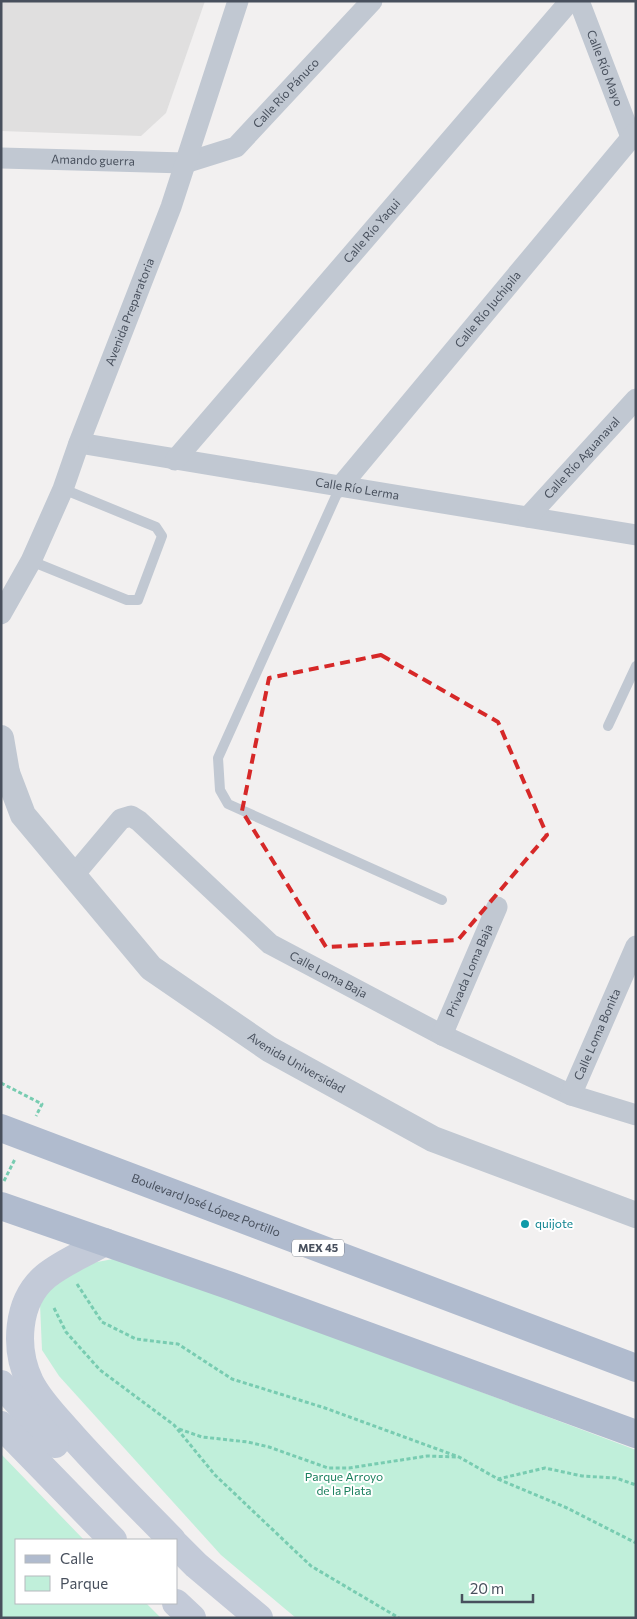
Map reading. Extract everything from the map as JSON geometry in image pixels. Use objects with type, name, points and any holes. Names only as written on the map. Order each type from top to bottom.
[{"type":"main road","name":"Boulevard José López Portillo","points":[[4,1128],[636,1368]]},
{"type":"main road","points":[[1,1206],[636,1434]]},
{"type":"main road","points":[[105,1242],[67,1262],[41,1282],[23,1313],[20,1336],[23,1361],[30,1382],[42,1401],[86,1452],[171,1539]]},
{"type":"main road","points":[[1,1384],[79,1470],[151,1539]]},
{"type":"main road","points":[[1,1425],[112,1539]]},
{"type":"main road","points":[[178,1548],[186,1560],[259,1618]]},
{"type":"main road","points":[[177,1604],[192,1618]]},
{"type":"street","name":"Avenida Preparatoria","points":[[1,614],[31,561],[63,489],[79,443],[171,208],[238,1]]},
{"type":"street","name":"Calle Río Pánuco","points":[[185,164],[236,147],[372,1]]},
{"type":"street","name":"Calle Río Yaqui","points":[[175,460],[570,1]]},
{"type":"street","name":"Calle Río Mayo","points":[[579,1],[634,136]]},
{"type":"street","name":"Calle Río Juchipila","points":[[340,487],[634,136]]},
{"type":"street","name":"Amando guerra","points":[[1,158],[185,164]]},
{"type":"street","name":"Calle Río Aguanaval","points":[[528,516],[636,399]]},
{"type":"street","name":"Calle Río Lerma","points":[[79,443],[636,535]]},
{"type":"street","name":"Avenida Universidad","points":[[1,738],[4,768],[12,811],[73,876],[151,968],[270,1049],[433,1139],[636,1215]]},
{"type":"street","name":"Calle Loma Baja","points":[[73,876],[121,819],[131,816],[139,821],[270,944],[442,1035],[571,1095],[636,1115]]},
{"type":"street","name":"Privada Loma Baja","points":[[442,1035],[497,907]]},
{"type":"street","name":"Calle Loma Bonita","points":[[571,1095],[629,980],[636,946]]},
{"type":"lane","points":[[340,487],[218,758],[220,790],[228,804],[442,900]]},
{"type":"lane","points":[[31,561],[126,600],[138,600],[162,536],[156,527],[63,489]]},
{"type":"lane","points":[[608,726],[636,666]]},
{"type":"path","points":[[67,1262],[80,1291],[102,1322],[136,1339],[178,1344],[232,1379],[325,1408],[459,1457],[498,1479],[567,1508],[636,1543]]},
{"type":"path","points":[[41,1282],[66,1332],[100,1370],[177,1429],[215,1475],[311,1566],[399,1618]]},
{"type":"path","points":[[177,1429],[202,1437],[248,1442],[269,1447],[328,1468],[349,1468],[427,1456],[459,1457]]},
{"type":"path","points":[[498,1479],[546,1468],[582,1476],[616,1478],[636,1485]]},
{"type":"highlighted area","points":[[381,655],[498,722],[547,835],[458,940],[326,947],[242,811],[269,678]]},
{"type":"shaded area","points":[[1,1],[205,1],[166,113],[141,136],[1,131]]},
{"type":"green space","name":"Parque Arroyo de la Plata","points":[[113,1259],[227,1297],[636,1450],[636,1618],[296,1618],[221,1555],[59,1376],[42,1350],[40,1304],[52,1282],[92,1263]]},
{"type":"green space","points":[[1,1454],[83,1539],[15,1539],[15,1604],[147,1604],[161,1618],[1,1618]]},
{"type":"place","name":"quijote","points":[[525,1224]]}]
